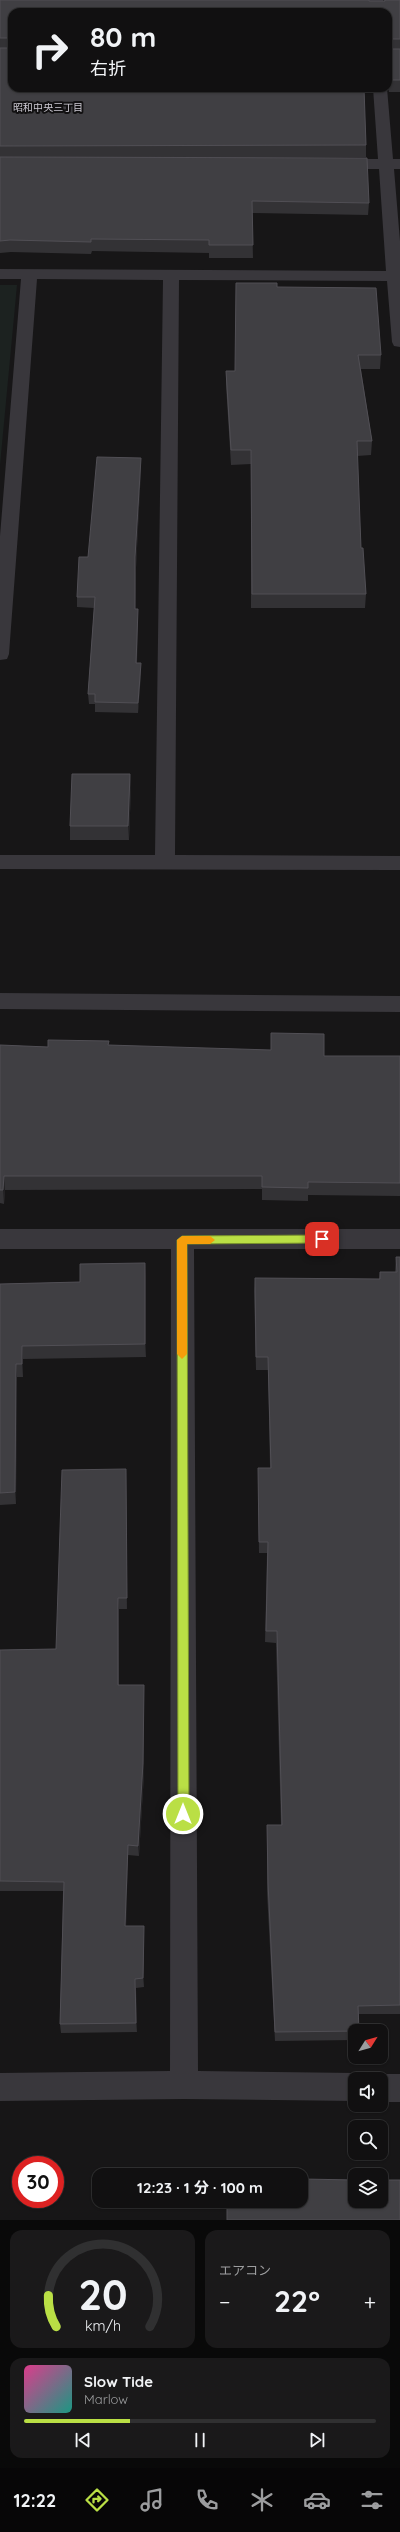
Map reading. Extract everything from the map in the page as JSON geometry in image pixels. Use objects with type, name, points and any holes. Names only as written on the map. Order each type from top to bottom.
[{"type":"street","points":[[381,92],[393,164],[394,276],[400,342]]},
{"type":"street","points":[[322,164],[393,164]]},
{"type":"street","points":[[0,274],[394,276]]},
{"type":"street","points":[[0,654],[29,274]]},
{"type":"street","points":[[165,862],[171,274]]},
{"type":"street","points":[[0,862],[400,862]]},
{"type":"street","points":[[0,1001],[400,1004]]},
{"type":"street","points":[[0,1239],[400,1239]]},
{"type":"street","points":[[182,1240],[184,2085]]},
{"type":"street","points":[[0,2087],[184,2085],[348,2087]]},
{"type":"street","points":[[388,2088],[400,2088]]},
{"type":"shaded area","points":[[0,285],[17,285],[0,465]]},
{"type":"building","points":[[0,0],[400,0],[400,39],[392,39],[392,8],[8,8],[8,38],[0,38]]},
{"type":"building","points":[[0,48],[8,48],[8,92],[364,92],[366,145],[0,146]]},
{"type":"building","points":[[392,49],[400,49],[400,80],[392,80]]},
{"type":"building","points":[[0,157],[367,158],[369,203],[252,201],[253,245],[209,245],[209,240],[91,239],[91,242],[0,241]]},
{"type":"building","points":[[236,283],[277,283],[277,287],[376,288],[381,355],[358,355],[372,441],[357,441],[361,548],[363,548],[366,594],[252,594],[251,450],[231,450],[226,371],[235,371]]},
{"type":"building","points":[[97,457],[141,458],[135,557],[135,609],[138,609],[136,663],[141,663],[138,703],[95,702],[95,694],[88,694],[95,597],[77,597],[79,557],[88,557]]},
{"type":"building","points":[[72,774],[130,774],[128,826],[70,826]]},
{"type":"building","points":[[271,1033],[324,1034],[324,1056],[400,1056],[400,1183],[308,1182],[308,1188],[262,1187],[262,1176],[4,1176],[3,1190],[0,1190],[0,1045],[48,1047],[48,1040],[109,1041],[108,1045],[271,1050]]},
{"type":"building","points":[[396,1257],[400,1257],[400,2005],[358,2006],[359,2024],[348,2024],[348,2031],[275,2032],[268,1882],[267,1825],[282,1825],[277,1631],[266,1631],[268,1542],[259,1542],[258,1468],[271,1468],[268,1357],[256,1357],[255,1278],[380,1279],[380,1272],[397,1272]]},
{"type":"building","points":[[145,1263],[145,1344],[22,1346],[22,1364],[16,1364],[15,1492],[0,1493],[0,1284],[80,1282],[80,1264]]},
{"type":"building","points":[[126,1469],[127,1598],[118,1598],[118,1685],[144,1685],[143,1763],[138,1846],[128,1845],[125,1926],[144,1926],[143,1978],[135,1979],[136,2023],[60,2024],[64,1882],[0,1881],[0,1650],[56,1649],[62,1470]]},
{"type":"building","points":[[308,2179],[348,2180],[348,2208],[388,2208],[388,2180],[400,2180],[400,2220],[227,2220],[227,2208],[308,2208]]},
{"type":"slow traffic","points":[[182,1354],[182,1240],[210,1240]]},
{"type":"district","name":"昭和中央三丁目","points":[[48,107]]},
{"type":"route","points":[[183,1814],[182,1240],[322,1239]]}]
